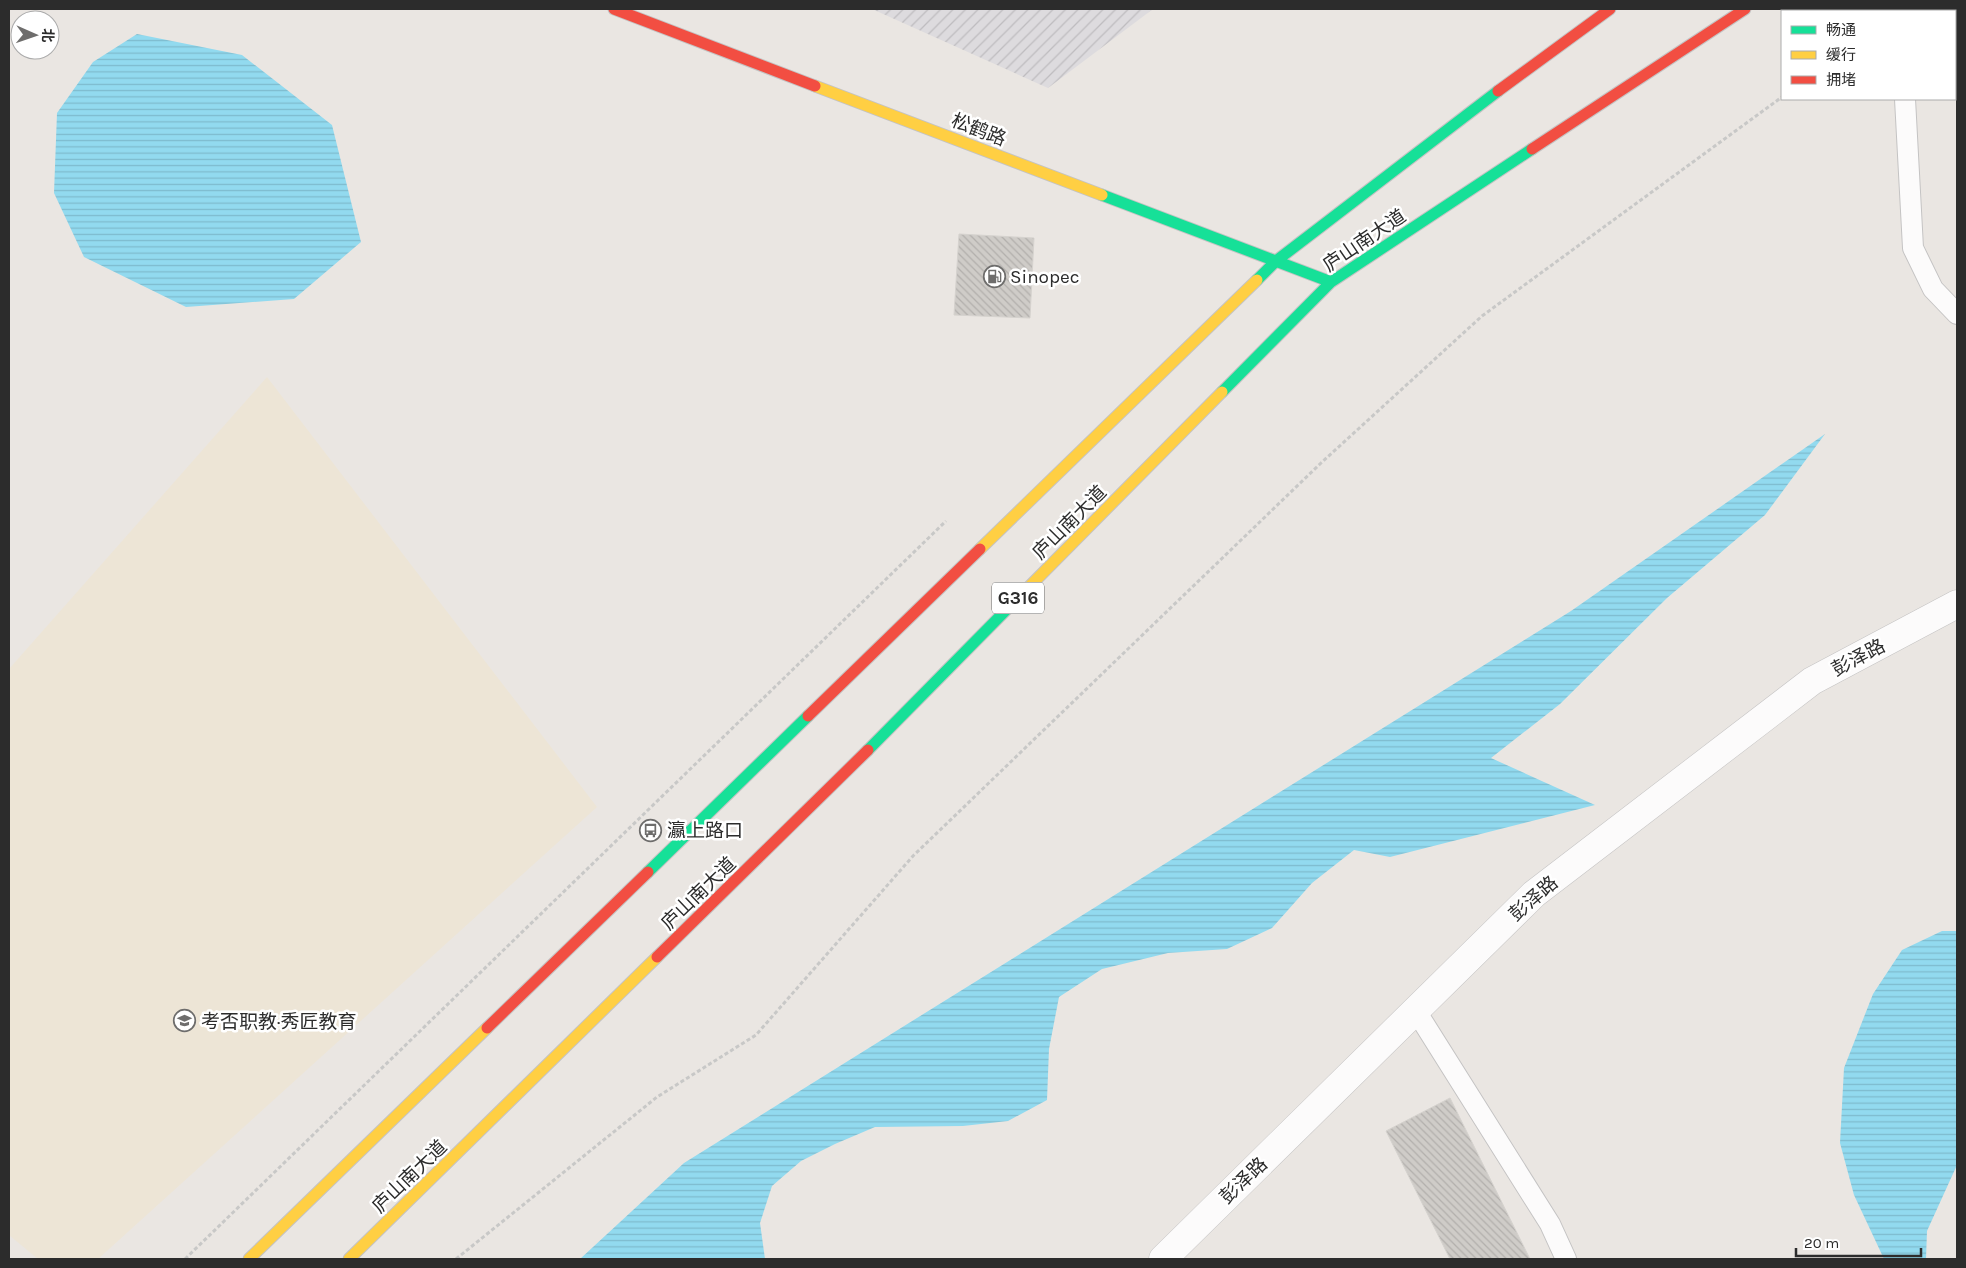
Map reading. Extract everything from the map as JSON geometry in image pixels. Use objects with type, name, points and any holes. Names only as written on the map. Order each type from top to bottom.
[{"type":"main road","name":"松鹤路","points":[[614,9],[1331,282]]},
{"type":"main road","name":"庐山南大道","points":[[249,1259],[1276,261],[1500,90],[1610,9]]},
{"type":"main road","name":"庐山南大道","points":[[349,1259],[855,763],[1331,282],[1746,9]]},
{"type":"street","name":"彭泽路","points":[[1163,1259],[1534,894],[1812,681],[1957,604]]},
{"type":"lane","points":[[1905,100],[1913,248],[1932,289],[1957,314]]},
{"type":"lane","points":[[1416,1011],[1550,1224],[1566,1259]]},
{"type":"path","points":[[456,1259],[657,1097],[756,1035],[913,856],[1321,463],[1482,316],[1781,98]]},
{"type":"path","points":[[185,1259],[946,521]]},
{"type":"shaded area","points":[[872,9],[1153,9],[1048,88]]},
{"type":"shaded area","name":"考否职教·秀匠教育","points":[[267,377],[597,807],[98,1259],[38,1259],[9,1235],[9,669]]},
{"type":"water","points":[[137,34],[242,55],[332,125],[361,242],[294,299],[186,307],[84,257],[54,193],[57,113],[93,62]]},
{"type":"water","points":[[1825,434],[1765,515],[1667,598],[1560,704],[1491,758],[1595,805],[1390,857],[1354,850],[1312,883],[1272,928],[1227,949],[1168,953],[1102,969],[1059,997],[1049,1049],[1047,1100],[1008,1121],[963,1126],[875,1127],[801,1161],[772,1186],[760,1223],[765,1259],[580,1259],[684,1163],[1571,611]]},
{"type":"water","points":[[1942,931],[1957,931],[1957,1165],[1927,1231],[1926,1259],[1884,1259],[1854,1195],[1840,1143],[1844,1068],[1873,994],[1902,950]]},
{"type":"building","name":"Sinopec","points":[[959,234],[1034,238],[1030,318],[954,315]]},
{"type":"building","points":[[1450,1098],[1530,1259],[1450,1259],[1386,1131]]},
{"type":"traffic: fast","points":[[1257,280],[1276,261],[1498,91]]},
{"type":"traffic: fast","points":[[1222,392],[1331,282],[1532,149]]},
{"type":"traffic: fast","points":[[1102,195],[1331,282]]},
{"type":"traffic: fast","points":[[868,750],[1020,596]]},
{"type":"traffic: fast","points":[[648,872],[808,716]]},
{"type":"traffic: slow","points":[[815,86],[1102,195]]},
{"type":"traffic: slow","points":[[980,549],[1257,280]]},
{"type":"traffic: slow","points":[[1020,596],[1222,392]]},
{"type":"traffic: slow","points":[[349,1259],[657,957]]},
{"type":"traffic: slow","points":[[249,1259],[487,1028]]},
{"type":"traffic: jam","points":[[614,9],[815,86]]},
{"type":"traffic: jam","points":[[1498,91],[1610,9]]},
{"type":"traffic: jam","points":[[1532,149],[1745,9]]},
{"type":"traffic: jam","points":[[808,716],[980,549]]},
{"type":"traffic: jam","points":[[657,957],[868,750]]},
{"type":"traffic: jam","points":[[487,1028],[648,872]]},
{"type":"place","name":"Sinopec","points":[[994,276]]},
{"type":"place","name":"瀛上路口","points":[[651,830]]},
{"type":"place","name":"考否职教·秀匠教育","points":[[185,1021]]}]
